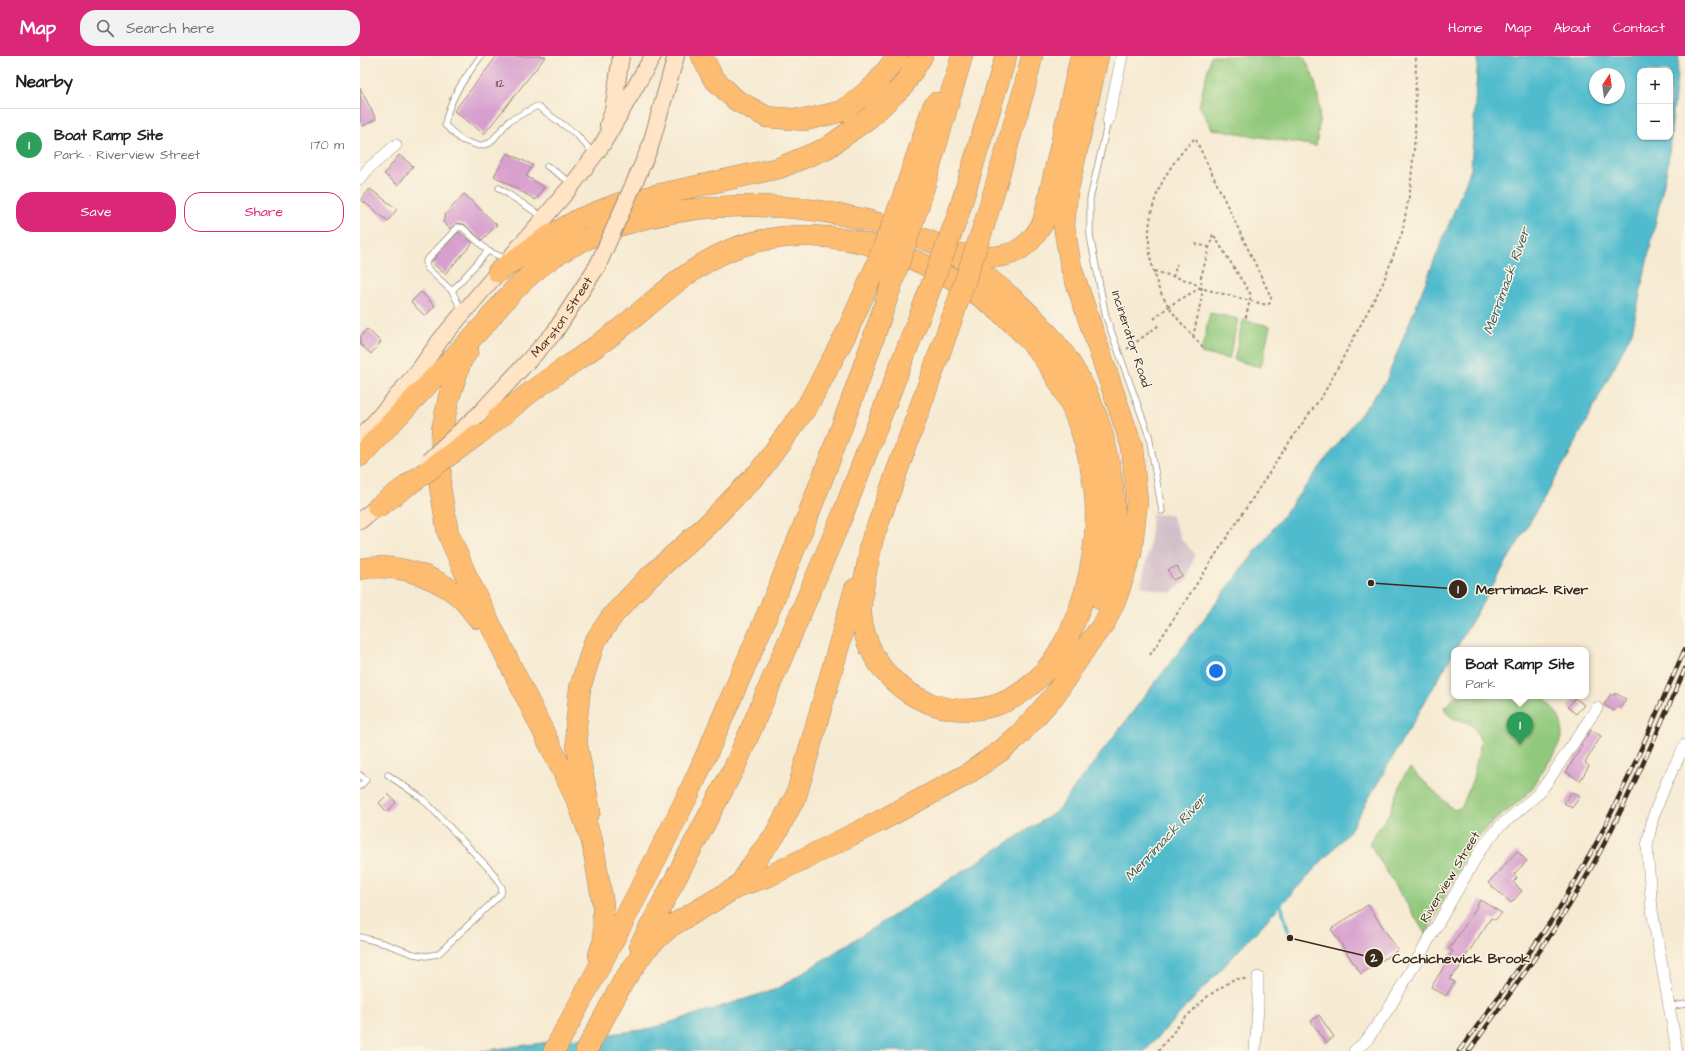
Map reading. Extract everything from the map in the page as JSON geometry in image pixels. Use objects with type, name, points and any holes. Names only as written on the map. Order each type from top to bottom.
[{"type":"highway","points":[[702,56],[713,78],[736,100],[767,116],[805,120],[843,111],[874,86],[898,56]]},
{"type":"highway","points":[[503,266],[579,219],[620,203],[779,168],[827,148],[870,117],[903,86],[922,56]]},
{"type":"highway","points":[[583,1051],[653,923],[735,766],[750,734],[843,514],[957,218],[1006,56]]},
{"type":"highway","points":[[739,886],[759,855],[775,835],[796,796],[851,600],[985,222],[1024,90],[1032,56]]},
{"type":"highway","points":[[955,253],[988,257],[1012,254],[1030,241],[1043,223],[1081,56]]},
{"type":"highway","points":[[586,1051],[623,982],[646,949],[671,926],[739,886],[769,876],[880,821],[966,775],[1002,750],[1020,734],[1054,696],[1088,644],[1105,622],[1117,596],[1131,554],[1137,502],[1132,447],[1071,267],[1064,226],[1067,194],[1098,56]]},
{"type":"highway","points":[[554,1051],[622,925],[690,791],[763,627],[868,358],[892,283],[911,200],[959,66]]},
{"type":"highway","points":[[592,841],[593,826],[577,746],[576,726],[580,688],[594,643],[613,615],[645,581],[707,525],[759,472],[808,405],[846,334],[872,276],[911,200]]},
{"type":"highway","points":[[360,456],[523,281],[557,254],[597,234],[635,221],[657,216],[698,209],[730,206],[762,206],[832,211],[870,220],[935,243],[955,253],[1022,305],[1044,328],[1076,372],[1094,408],[1103,435],[1114,493],[1115,518],[1111,567],[1088,644]]},
{"type":"highway","points":[[378,507],[408,481],[478,435],[535,389],[593,349],[688,274],[730,250],[757,242],[807,235],[850,239],[868,243],[918,261],[951,278],[995,307],[1024,333],[1054,372],[1075,415],[1089,459],[1095,497],[1094,546],[1090,571],[1077,616],[1060,650],[1042,674],[1029,687],[1006,701],[992,706],[975,709],[957,709],[921,700],[902,689],[885,674],[873,656],[865,634],[861,612],[873,536]]},
{"type":"highway","points":[[486,322],[461,361],[449,397],[442,430],[440,488],[448,533],[498,642],[578,802],[592,841],[603,904],[604,940],[591,981],[554,1051]]},
{"type":"highway","points":[[360,569],[376,566],[402,570],[433,579],[459,596],[498,642]]},
{"type":"main road","points":[[598,150],[613,110],[621,56]]},
{"type":"main road","points":[[360,439],[419,370],[441,339],[463,312],[573,184],[598,150],[653,56]]},
{"type":"main road","points":[[671,56],[671,73]]},
{"type":"main road","name":"Marston Street","points":[[408,481],[481,412],[554,333],[598,265],[650,147],[676,56]]},
{"type":"main road","points":[[360,521],[378,507]]},
{"type":"street","name":"Incinerator Road","points":[[1108,121],[1122,56]]},
{"type":"street","points":[[360,179],[369,168],[396,145]]},
{"type":"street","name":"Riverview Street","points":[[1354,1051],[1366,1041],[1391,1005],[1481,849],[1499,827],[1521,809],[1540,790],[1597,708]]},
{"type":"street","points":[[1677,1051],[1652,910],[1647,846],[1653,817],[1667,781],[1685,745]]},
{"type":"street","points":[[1255,1051],[1258,1007],[1258,977]]},
{"type":"lane","points":[[481,56],[459,86],[447,110],[445,125],[461,140],[479,146],[490,143],[509,121],[537,106],[598,150]]},
{"type":"lane","name":"Incinerator Road","points":[[1108,121],[1090,199],[1090,236],[1106,317],[1149,436],[1162,511]]},
{"type":"lane","points":[[547,166],[573,184]]},
{"type":"lane","points":[[499,188],[545,218]]},
{"type":"lane","points":[[463,312],[452,290],[427,268],[426,261],[458,227],[463,228],[503,266]]},
{"type":"lane","points":[[452,290],[488,251]]},
{"type":"lane","points":[[360,937],[386,944],[413,954],[426,956],[438,954],[501,894],[502,888],[493,873],[423,799],[388,774]]},
{"type":"lane","points":[[360,775],[366,780],[360,786]]},
{"type":"lane","points":[[1670,1007],[1685,1004]]},
{"type":"path","points":[[1150,655],[1290,441],[1324,393],[1383,283],[1402,233],[1410,191],[1415,137],[1416,56]]},
{"type":"path","points":[[1154,271],[1193,282],[1200,288],[1267,305],[1270,302],[1271,297],[1194,138],[1181,151],[1168,170],[1157,192],[1151,213],[1149,236],[1150,255],[1154,271],[1159,288],[1181,323],[1203,347]]},
{"type":"path","points":[[1193,337],[1202,296],[1200,288],[1201,277],[1213,234],[1251,295],[1245,321]]},
{"type":"path","points":[[1195,244],[1209,247]]},
{"type":"path","points":[[1173,277],[1177,264]]},
{"type":"path","points":[[1154,319],[1169,306],[1200,288]]},
{"type":"path","points":[[1118,349],[1128,349],[1158,325]]},
{"type":"path","points":[[1158,1051],[1184,1019],[1208,996],[1234,979],[1258,977]]},
{"type":"shaded area","points":[[1152,514],[1171,515],[1182,540],[1195,554],[1188,579],[1171,593],[1141,586],[1149,549]]},
{"type":"green space","points":[[1211,56],[1303,56],[1309,67],[1317,89],[1319,123],[1316,146],[1212,129],[1199,105]]},
{"type":"green space","points":[[1210,313],[1238,319],[1229,359],[1201,353]]},
{"type":"green space","points":[[1243,320],[1270,326],[1261,367],[1234,360]]},
{"type":"green space","points":[[1452,699],[1545,699],[1551,705],[1561,721],[1562,736],[1554,753],[1530,791],[1491,824],[1472,847],[1457,871],[1426,935],[1369,843],[1390,812],[1404,776],[1410,768],[1454,810],[1462,807],[1473,778],[1481,741],[1470,724],[1452,718],[1446,712],[1444,707]]},
{"type":"water","points":[[1478,56],[1679,56],[1673,115],[1673,68],[1637,68],[1637,140],[1670,140],[1668,164],[1632,332],[1569,455],[1457,647],[1451,647],[1451,657],[1349,832],[1145,1051],[481,1051],[649,1029],[777,989],[1056,812],[1386,381],[1471,169]]},
{"type":"building","points":[[497,56],[546,56],[484,134],[454,111]]},
{"type":"building","points":[[360,88],[376,119],[363,126],[360,121]]},
{"type":"building","points":[[507,153],[533,165],[526,176],[544,187],[536,200],[494,176]]},
{"type":"building","points":[[399,155],[413,166],[398,185],[384,174]]},
{"type":"building","points":[[370,189],[397,209],[388,221],[361,200]]},
{"type":"building","points":[[464,194],[497,225],[482,240],[464,224],[456,223],[450,229],[443,222],[445,215]]},
{"type":"building","points":[[459,232],[473,243],[445,274],[431,262]]},
{"type":"building","points":[[421,292],[435,306],[425,316],[411,302]]},
{"type":"building","points":[[367,329],[381,342],[371,354],[360,344],[360,337]]},
{"type":"building","points":[[1177,566],[1182,576],[1173,580],[1168,570]]},
{"type":"building","points":[[1615,693],[1626,699],[1620,708],[1617,706],[1614,711],[1604,705],[1611,694],[1614,696]]},
{"type":"building","points":[[1574,699],[1584,705],[1576,714],[1568,707]]},
{"type":"building","points":[[1591,730],[1601,736],[1585,763],[1589,766],[1580,781],[1566,772]]},
{"type":"building","points":[[1572,792],[1580,797],[1572,808],[1564,803]]},
{"type":"building","points":[[388,794],[396,802],[387,812],[379,803]]},
{"type":"building","points":[[1517,851],[1527,861],[1514,874],[1517,878],[1513,882],[1522,891],[1511,903],[1488,883]]},
{"type":"building","points":[[1480,900],[1502,913],[1495,920],[1491,918],[1460,965],[1459,969],[1449,979],[1455,982],[1446,996],[1431,987],[1453,951],[1449,949],[1472,915]]},
{"type":"building","points":[[1368,905],[1398,950],[1361,974],[1331,929]]},
{"type":"building","points":[[1319,1015],[1334,1037],[1326,1043],[1311,1021]]},
{"type":"waterway","points":[[1280,901],[1290,938]]},
{"type":"railway","points":[[1459,1051],[1510,981],[1557,912],[1598,840],[1630,774],[1685,649]]},
{"type":"railway","points":[[1469,1051],[1540,951],[1597,857],[1628,795],[1685,669]]},
{"type":"place","name":"Merrimack River","points":[[1371,583]]},
{"type":"place","name":"Boat Ramp Site","points":[[1520,745]]},
{"type":"place","name":"Cochichewick Brook","points":[[1290,938]]}]
